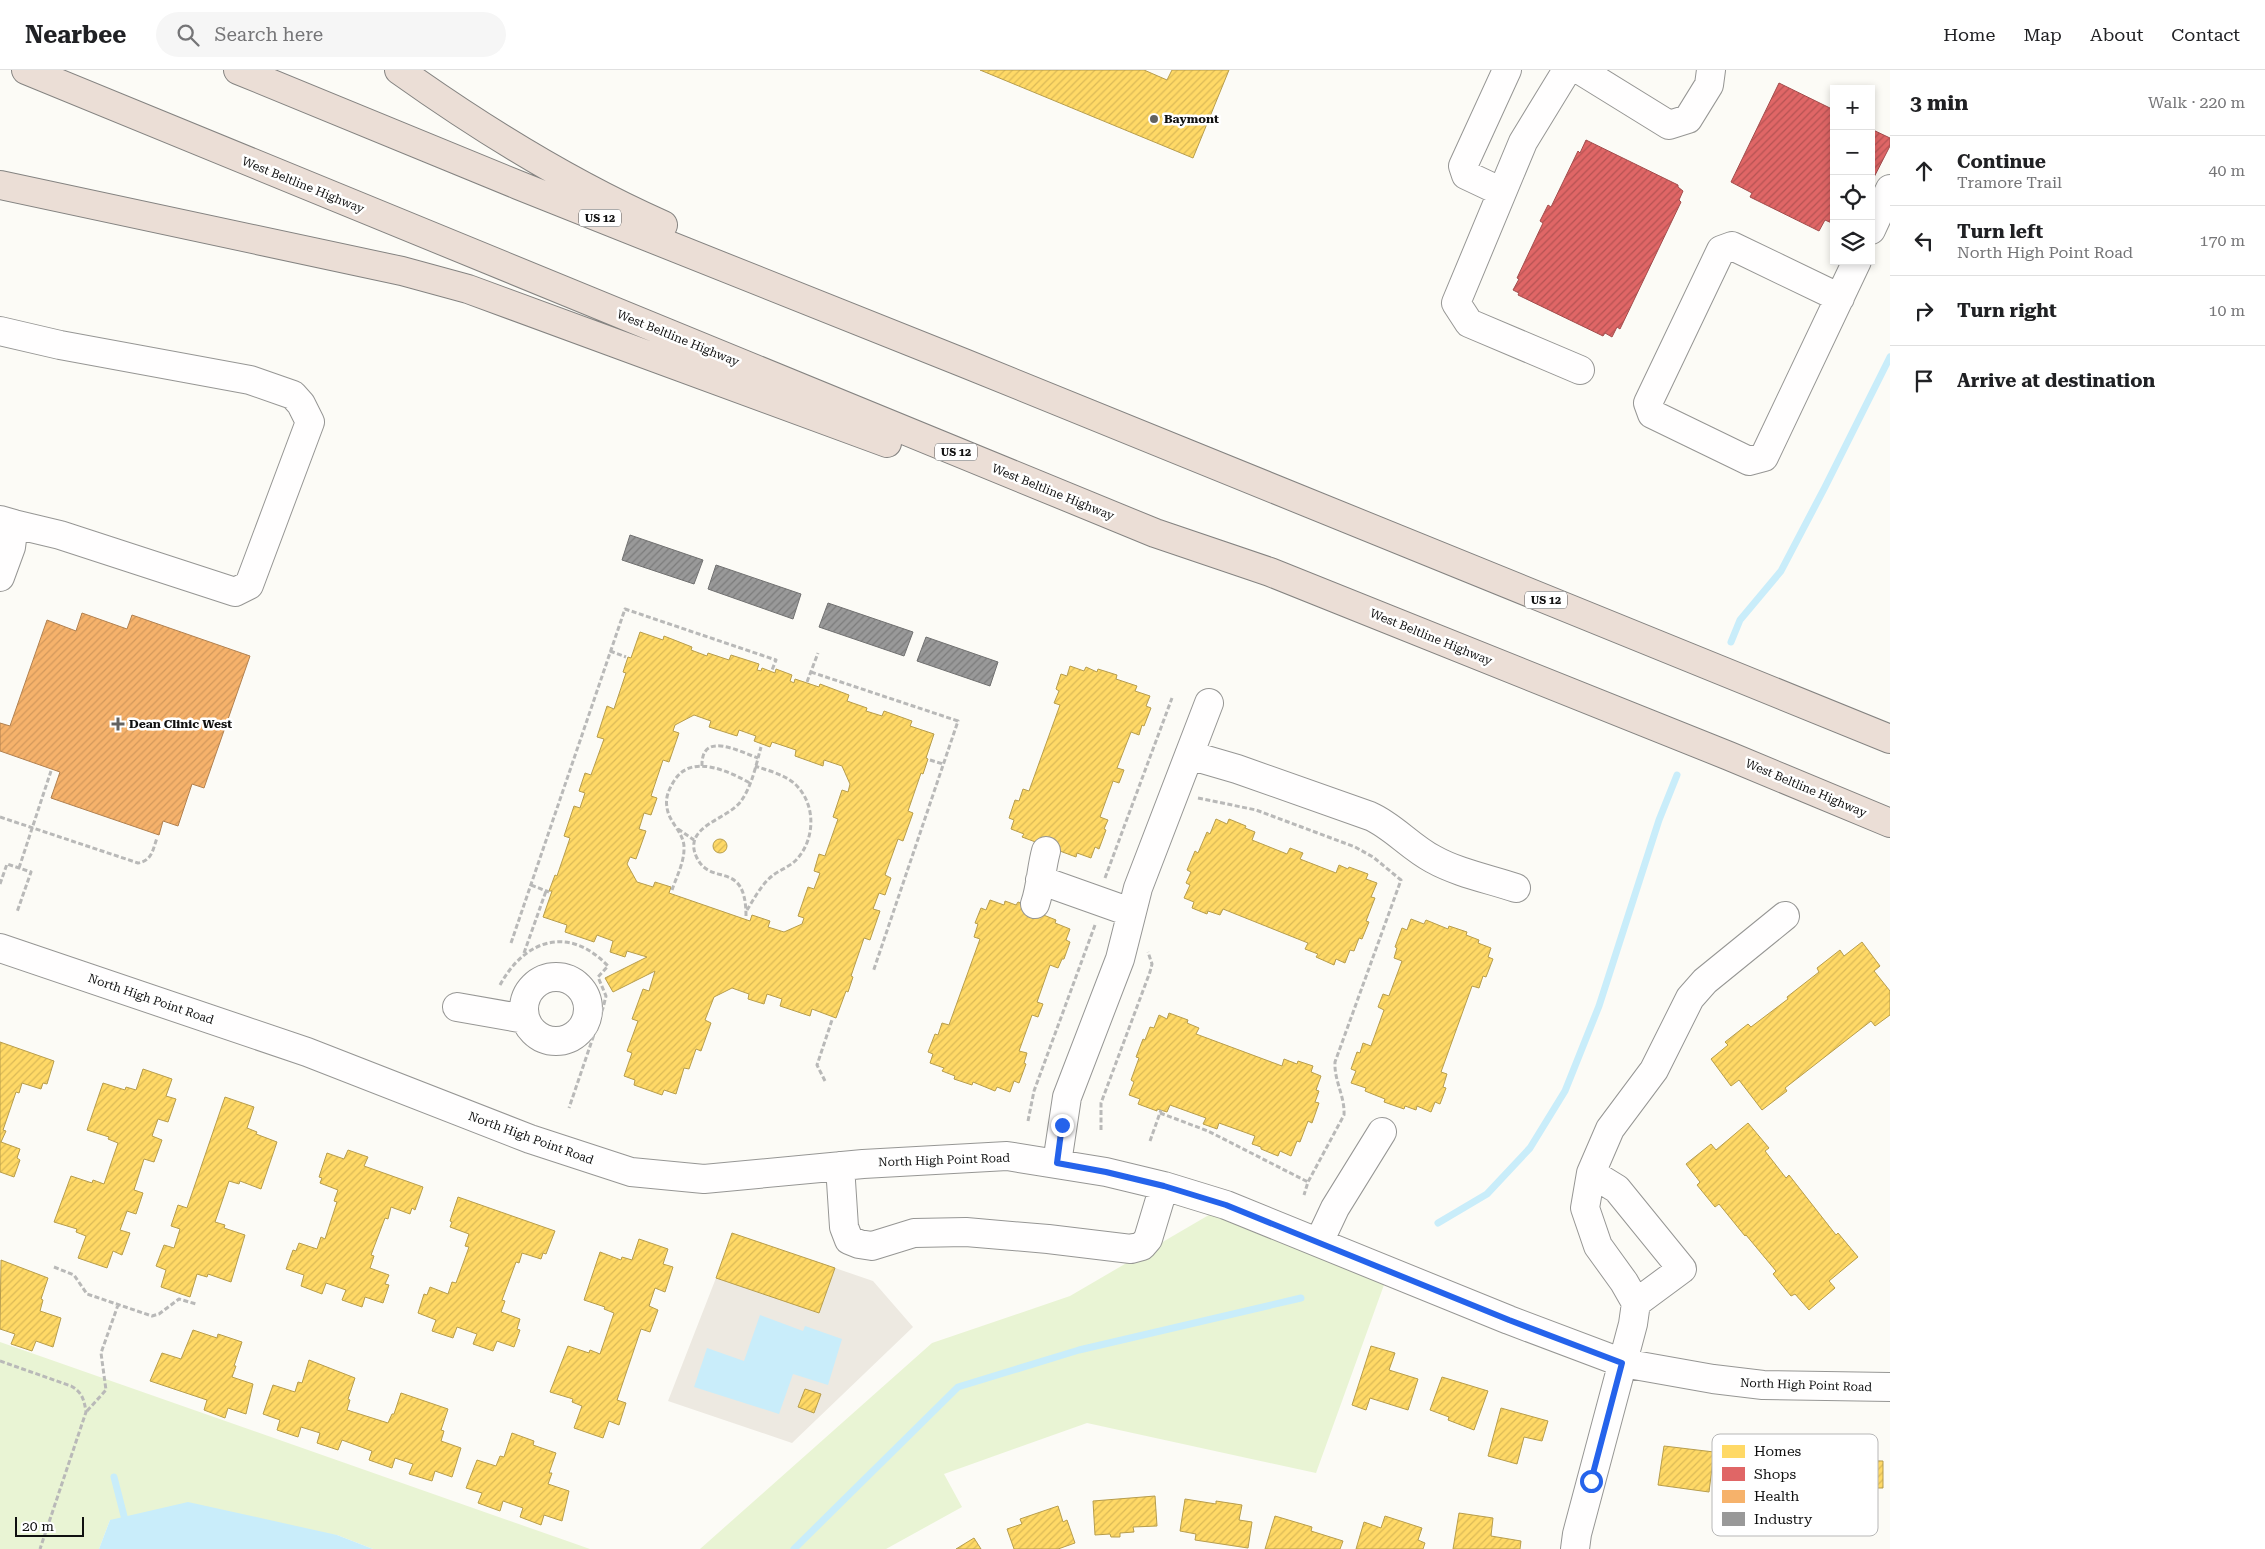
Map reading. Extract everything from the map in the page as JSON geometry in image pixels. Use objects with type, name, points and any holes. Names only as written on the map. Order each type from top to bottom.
[{"type":"highway","name":"West Beltline Highway","points":[[26,70],[1155,533],[1270,572],[1729,756],[1890,823]]},
{"type":"highway","name":"US 12","points":[[238,70],[1890,740]]},
{"type":"highway","points":[[399,70],[537,158],[635,212],[865,314],[964,363]]},
{"type":"highway","points":[[0,185],[392,269],[468,289],[1047,502],[1155,533]]},
{"type":"street","points":[[1502,192],[1466,175],[1463,166],[1507,70]]},
{"type":"street","points":[[1567,70],[1523,142],[1456,303],[1469,323],[1580,370]]},
{"type":"street","points":[[1580,70],[1669,125],[1688,119],[1709,85],[1711,70]]},
{"type":"street","points":[[1875,221],[1890,189]]},
{"type":"street","points":[[1840,298],[1732,246],[1721,250],[1648,403],[1652,414],[1749,461],[1764,457],[1840,298],[1855,265]]},
{"type":"street","points":[[0,331],[250,380],[292,395],[301,404],[310,422],[249,585],[235,592],[60,535],[7,522],[11,547],[0,577]]},
{"type":"street","points":[[1057,1163],[1067,1097],[1120,959],[1130,912],[1138,888],[1209,703]]},
{"type":"street","points":[[1189,755],[1237,769],[1370,816],[1387,825],[1417,849],[1439,862],[1516,888]]},
{"type":"street","points":[[1046,851],[1040,871],[1038,892],[1130,912]]},
{"type":"street","points":[[1575,1549],[1577,1534],[1633,1324],[1636,1303],[1624,1282],[1598,1246],[1585,1208],[1590,1173],[1610,1129],[1654,1070],[1690,998],[1705,981],[1785,916]]},
{"type":"street","name":"North High Point Road","points":[[0,948],[307,1052],[530,1139],[631,1172],[704,1179],[840,1166],[953,1158],[1007,1156],[1057,1163],[1164,1186],[1226,1205],[1509,1320],[1622,1363],[1668,1372],[1763,1385],[1890,1388]]},
{"type":"street","points":[[457,1007],[525,1018]]},
{"type":"street","points":[[1318,1242],[1335,1208],[1382,1132]]},
{"type":"street","points":[[840,1166],[844,1227],[849,1240],[872,1246],[914,1233],[966,1232],[1131,1249],[1142,1246],[1148,1239],[1164,1186]]},
{"type":"street","points":[[1590,1173],[1617,1189],[1682,1269],[1636,1303]]},
{"type":"path","points":[[511,943],[625,609],[776,660],[772,670]]},
{"type":"path","points":[[610,651],[626,657]]},
{"type":"path","points":[[807,682],[818,653]]},
{"type":"path","points":[[811,672],[958,721],[873,972]]},
{"type":"path","points":[[702,766],[704,754],[708,748],[715,745],[723,745],[758,758]]},
{"type":"path","points":[[756,766],[786,778],[796,785],[808,807],[811,828],[804,850],[797,859],[766,882],[746,914],[746,900],[740,887],[732,878],[701,866],[694,852],[694,840],[701,828],[728,813],[740,803],[750,783],[761,747]]},
{"type":"path","points":[[930,760],[943,764]]},
{"type":"path","points":[[672,890],[684,849],[667,808],[670,788],[676,778],[683,772],[702,766],[726,771],[750,783]]},
{"type":"path","points":[[19,868],[51,771]]},
{"type":"path","points":[[1189,797],[1249,808],[1356,847],[1373,857],[1401,880],[1335,1062],[1334,1074],[1345,1104],[1344,1114],[1308,1182],[1304,1195]]},
{"type":"path","points":[[0,817],[138,864],[148,860],[151,856],[157,838]]},
{"type":"path","points":[[677,829],[694,840]]},
{"type":"path","points":[[0,884],[7,864],[31,872],[17,912]]},
{"type":"path","points":[[524,954],[548,891],[531,885]]},
{"type":"path","points":[[500,985],[508,969],[524,954],[535,947],[560,942],[576,944],[600,957],[608,966],[598,977],[606,996],[569,1108]]},
{"type":"path","points":[[1101,1130],[1101,1103],[1150,972],[1151,955],[1146,950]]},
{"type":"path","points":[[825,1081],[817,1065],[832,1020]]},
{"type":"path","points":[[1150,1141],[1160,1112],[1208,1131],[1308,1182]]},
{"type":"path","points":[[54,1267],[74,1275],[87,1294],[152,1316],[159,1314],[179,1299],[196,1304]]},
{"type":"path","points":[[40,1549],[86,1412],[106,1390],[100,1353],[118,1305]]},
{"type":"path","points":[[0,1361],[79,1390],[84,1399],[86,1412]]},
{"type":"green space","points":[[1226,1205],[1389,1271],[1316,1473],[1087,1423],[944,1474],[962,1507],[886,1549],[700,1549],[932,1343],[1070,1296]]},
{"type":"green space","points":[[0,1342],[590,1549],[373,1549],[337,1535],[110,1520],[99,1549],[0,1549]]},
{"type":"shaded area","points":[[835,1268],[873,1281],[913,1327],[792,1443],[668,1401],[716,1278],[819,1313]]},
{"type":"water","points":[[760,1315],[803,1331],[805,1326],[842,1339],[828,1385],[793,1374],[779,1414],[694,1387],[707,1348],[744,1361]]},
{"type":"water","points":[[188,1502],[337,1535],[373,1549],[99,1549],[110,1520]]},
{"type":"building: Homes","name":"Baymont","points":[[980,70],[1144,70],[1167,80],[1172,70],[1229,70],[1193,158]]},
{"type":"building: Homes","points":[[640,632],[663,640],[664,636],[692,647],[691,650],[707,656],[708,653],[729,660],[731,655],[759,664],[757,670],[761,671],[762,668],[775,673],[776,669],[792,675],[790,681],[794,683],[795,679],[819,687],[820,684],[849,695],[847,701],[867,708],[866,711],[882,716],[884,711],[912,721],[910,726],[934,734],[923,774],[921,773],[908,811],[913,813],[903,841],[898,839],[885,875],[891,878],[885,895],[879,893],[873,909],[880,911],[870,940],[864,938],[851,976],[853,977],[848,992],[846,991],[836,1018],[812,1009],[810,1016],[780,1006],[782,999],[767,994],[764,1004],[748,999],[749,994],[732,988],[714,997],[705,1020],[711,1023],[701,1051],[696,1049],[689,1069],[684,1068],[676,1094],[664,1090],[662,1095],[634,1085],[635,1080],[624,1076],[632,1053],[627,1051],[638,1021],[632,1019],[643,989],[649,991],[655,971],[613,992],[605,978],[647,957],[627,951],[625,957],[610,952],[613,941],[597,935],[594,942],[565,932],[567,925],[543,917],[552,891],[549,891],[555,875],[557,876],[570,838],[564,836],[574,806],[580,808],[585,793],[579,791],[585,773],[591,775],[604,739],[597,737],[607,706],[614,709],[626,673],[623,672],[628,657],[631,658]],"holes":[[[694,715],[711,721],[709,727],[737,736],[739,730],[756,736],[754,741],[770,747],[772,742],[796,750],[795,756],[823,766],[824,760],[842,766],[850,784],[848,792],[842,790],[833,817],[838,819],[825,856],[819,854],[814,871],[820,873],[814,889],[808,887],[798,916],[804,918],[802,924],[784,932],[768,927],[770,921],[752,915],[750,921],[669,893],[671,887],[655,882],[653,887],[637,882],[627,864],[630,857],[636,859],[646,831],[639,829],[644,813],[651,815],[657,798],[651,796],[663,760],[669,762],[679,733],[673,731],[675,725]]]},
{"type":"building: Homes","points":[[1070,666],[1084,671],[1086,667],[1097,672],[1098,669],[1117,675],[1116,679],[1137,686],[1135,691],[1150,696],[1146,706],[1151,708],[1144,726],[1142,725],[1139,735],[1131,732],[1117,768],[1124,770],[1119,783],[1113,781],[1100,817],[1108,820],[1104,829],[1106,830],[1099,849],[1095,847],[1091,858],[1077,853],[1076,857],[1022,837],[1024,834],[1011,829],[1014,820],[1009,818],[1015,800],[1019,801],[1023,789],[1029,791],[1060,705],[1054,703],[1059,691],[1056,689],[1061,674],[1067,676]]},
{"type":"building: Homes","points":[[1216,819],[1227,824],[1229,819],[1246,826],[1245,828],[1255,832],[1252,840],[1287,854],[1290,848],[1303,853],[1300,859],[1336,873],[1339,865],[1348,869],[1349,867],[1368,874],[1366,879],[1377,883],[1371,897],[1375,898],[1366,921],[1369,922],[1362,939],[1359,938],[1354,951],[1350,950],[1345,963],[1336,959],[1334,965],[1316,957],[1318,954],[1305,949],[1308,943],[1223,909],[1220,915],[1208,911],[1207,914],[1192,908],[1194,902],[1184,898],[1190,885],[1186,883],[1191,872],[1187,870],[1195,851],[1198,853],[1207,832],[1210,834]]},
{"type":"building: Homes","points":[[717,839],[723,839],[727,846],[723,853],[717,853],[713,849],[713,843]]},
{"type":"building: Homes","points":[[990,900],[1004,905],[1005,901],[1016,905],[1018,902],[1037,909],[1036,912],[1056,920],[1055,923],[1070,929],[1066,940],[1070,942],[1064,959],[1062,959],[1058,968],[1050,965],[1037,1002],[1043,1004],[1038,1017],[1032,1015],[1019,1051],[1027,1053],[1024,1063],[1026,1064],[1019,1083],[1014,1081],[1010,1092],[997,1087],[995,1091],[973,1082],[972,1085],[954,1079],[955,1076],[942,1071],[944,1068],[930,1063],[933,1054],[928,1052],[935,1034],[938,1035],[942,1023],[949,1025],[980,939],[974,937],[978,924],[975,923],[981,908],[986,910]]},
{"type":"building: Homes","points":[[1411,919],[1424,924],[1426,920],[1448,929],[1449,926],[1467,932],[1466,935],[1479,940],[1478,943],[1491,948],[1488,957],[1493,959],[1486,977],[1483,976],[1479,988],[1472,986],[1441,1072],[1447,1074],[1443,1087],[1446,1088],[1440,1104],[1435,1102],[1431,1112],[1417,1106],[1416,1110],[1405,1106],[1404,1109],[1384,1102],[1385,1099],[1365,1091],[1366,1088],[1351,1083],[1356,1071],[1351,1069],[1357,1052],[1360,1053],[1363,1043],[1371,1046],[1384,1010],[1378,1007],[1383,994],[1389,996],[1402,961],[1394,958],[1397,948],[1395,947],[1402,928],[1407,930]]},
{"type":"building: Homes","points":[[1862,942],[1880,966],[1874,971],[1890,991],[1890,1015],[1875,1026],[1871,1021],[1785,1088],[1787,1091],[1762,1110],[1739,1080],[1731,1086],[1711,1059],[1728,1045],[1725,1042],[1748,1024],[1751,1027],[1788,999],[1787,997],[1819,972],[1817,968],[1840,950],[1844,956]]},
{"type":"building: Homes","points":[[1169,1013],[1188,1020],[1187,1023],[1199,1028],[1196,1034],[1282,1066],[1284,1059],[1297,1064],[1298,1061],[1313,1066],[1311,1072],[1321,1076],[1316,1090],[1319,1091],[1315,1102],[1319,1103],[1312,1123],[1308,1121],[1300,1142],[1297,1141],[1291,1156],[1280,1151],[1278,1156],[1252,1144],[1255,1136],[1219,1123],[1217,1129],[1203,1124],[1206,1118],[1170,1105],[1167,1112],[1157,1109],[1157,1111],[1138,1104],[1140,1099],[1129,1095],[1134,1082],[1131,1080],[1139,1058],[1136,1057],[1143,1039],[1145,1040],[1150,1027],[1154,1028],[1159,1015],[1167,1019]]},
{"type":"building: Homes","points":[[0,1042],[54,1061],[47,1084],[43,1083],[41,1089],[22,1083],[19,1093],[16,1092],[3,1130],[6,1131],[1,1142],[20,1149],[17,1158],[20,1160],[14,1177],[0,1172]]},
{"type":"building: Homes","points":[[143,1069],[172,1079],[166,1096],[176,1099],[168,1122],[158,1119],[152,1136],[162,1140],[154,1162],[144,1159],[134,1190],[143,1193],[136,1214],[127,1211],[120,1230],[130,1233],[122,1255],[113,1251],[107,1268],[78,1258],[86,1236],[76,1232],[77,1229],[54,1222],[71,1176],[92,1183],[93,1180],[104,1184],[118,1143],[108,1139],[109,1137],[87,1130],[103,1083],[125,1090],[126,1087],[136,1090]]},
{"type":"building: Homes","points":[[225,1097],[254,1107],[247,1128],[257,1132],[256,1134],[277,1142],[261,1189],[240,1181],[239,1184],[229,1181],[215,1222],[225,1225],[224,1228],[245,1235],[231,1282],[208,1274],[207,1277],[197,1274],[190,1297],[161,1287],[166,1270],[156,1266],[164,1245],[174,1248],[180,1229],[171,1226],[178,1205],[187,1208]]},
{"type":"building: Homes","points":[[1748,1123],[1769,1148],[1765,1151],[1786,1178],[1789,1175],[1836,1235],[1838,1233],[1858,1257],[1829,1281],[1835,1288],[1809,1310],[1795,1294],[1791,1296],[1773,1274],[1776,1271],[1719,1204],[1715,1207],[1697,1185],[1700,1182],[1686,1164],[1711,1144],[1716,1150]]},
{"type":"building: Homes","points":[[348,1150],[368,1157],[364,1166],[423,1187],[415,1210],[412,1208],[410,1214],[391,1207],[388,1219],[385,1218],[371,1255],[374,1256],[370,1268],[389,1275],[385,1284],[389,1285],[383,1303],[365,1297],[362,1307],[342,1300],[346,1290],[326,1283],[322,1294],[301,1286],[304,1275],[286,1269],[293,1250],[296,1251],[299,1243],[317,1249],[321,1237],[325,1239],[337,1202],[334,1201],[338,1190],[320,1183],[322,1178],[319,1177],[327,1153],[344,1159]]},
{"type":"building: Homes","points":[[458,1197],[555,1231],[546,1254],[543,1253],[541,1259],[522,1253],[519,1263],[516,1262],[502,1300],[505,1301],[501,1312],[520,1319],[517,1329],[520,1330],[514,1347],[497,1341],[493,1351],[473,1344],[477,1334],[457,1327],[453,1338],[432,1331],[436,1320],[418,1313],[424,1294],[427,1295],[430,1287],[448,1294],[452,1282],[456,1283],[469,1247],[465,1246],[469,1234],[450,1227],[452,1222],[450,1221]]},
{"type":"building: Homes","points":[[732,1233],[835,1268],[819,1313],[716,1278]]},
{"type":"building: Homes","points":[[639,1239],[668,1249],[663,1264],[673,1267],[665,1292],[655,1288],[649,1306],[658,1310],[650,1332],[641,1329],[617,1400],[626,1403],[619,1425],[609,1421],[603,1438],[574,1428],[582,1406],[572,1402],[573,1399],[550,1392],[568,1346],[589,1353],[590,1350],[600,1354],[614,1313],[604,1309],[605,1307],[584,1300],[600,1252],[621,1260],[622,1257],[632,1260]]},
{"type":"building: Homes","points":[[1,1260],[48,1278],[41,1299],[43,1300],[40,1311],[61,1318],[53,1347],[36,1341],[32,1351],[11,1344],[15,1334],[0,1329]]},
{"type":"building: Homes","points":[[193,1330],[217,1338],[218,1334],[242,1342],[232,1377],[253,1384],[246,1414],[228,1408],[225,1418],[204,1410],[207,1400],[150,1381],[162,1353],[181,1359]]},
{"type":"building: Homes","points":[[1371,1346],[1395,1353],[1389,1370],[1418,1379],[1408,1410],[1370,1398],[1366,1410],[1352,1405]]},
{"type":"building: Homes","points":[[309,1360],[355,1378],[348,1399],[350,1400],[347,1410],[388,1423],[392,1414],[394,1414],[401,1393],[448,1409],[441,1430],[444,1431],[441,1441],[461,1448],[452,1477],[435,1471],[432,1481],[409,1474],[413,1464],[395,1458],[392,1468],[369,1460],[372,1451],[342,1440],[338,1450],[317,1443],[320,1433],[301,1427],[298,1437],[277,1430],[280,1420],[263,1414],[273,1385],[295,1392],[298,1382],[302,1383]]},
{"type":"building: Homes","points":[[1442,1377],[1488,1391],[1474,1430],[1448,1420],[1449,1417],[1430,1410]]},
{"type":"building: Homes","points":[[805,1389],[821,1394],[814,1413],[798,1407]]},
{"type":"building: Homes","points":[[1501,1408],[1548,1421],[1542,1441],[1524,1437],[1517,1464],[1488,1456]]},
{"type":"building: Homes","points":[[512,1433],[534,1441],[533,1445],[556,1453],[549,1473],[552,1473],[548,1484],[569,1491],[562,1521],[544,1515],[541,1525],[520,1517],[523,1508],[503,1501],[500,1511],[478,1503],[482,1493],[466,1488],[477,1460],[496,1466],[500,1456],[504,1457]]},
{"type":"building: Homes","points":[[1664,1446],[1712,1452],[1709,1492],[1658,1485]]},
{"type":"building: Homes","points":[[1878,1461],[1883,1461],[1883,1488],[1878,1488]]},
{"type":"building: Homes","points":[[1155,1496],[1157,1526],[1133,1527],[1134,1532],[1120,1533],[1120,1537],[1111,1537],[1110,1534],[1095,1535],[1093,1501]]},
{"type":"building: Homes","points":[[1185,1499],[1216,1504],[1216,1501],[1242,1505],[1239,1520],[1252,1522],[1248,1548],[1195,1540],[1196,1534],[1180,1531]]},
{"type":"building: Homes","points":[[1058,1506],[1063,1522],[1067,1520],[1075,1543],[1058,1549],[1014,1549],[1007,1529],[1022,1524],[1020,1519]]},
{"type":"building: Homes","points":[[1459,1513],[1493,1518],[1491,1536],[1521,1541],[1520,1549],[1453,1549]]},
{"type":"building: Homes","points":[[1275,1516],[1312,1527],[1311,1531],[1343,1541],[1340,1549],[1265,1549]]},
{"type":"building: Homes","points":[[1385,1516],[1422,1528],[1418,1540],[1425,1543],[1423,1549],[1356,1549],[1364,1522],[1381,1528]]},
{"type":"building: Homes","points":[[974,1538],[981,1549],[956,1549]]},
{"type":"building: Shops","points":[[1779,83],[1830,108],[1830,222],[1825,220],[1819,231],[1750,197],[1752,193],[1731,182]]},
{"type":"building: Shops","points":[[1875,131],[1890,138],[1890,146],[1875,175]]},
{"type":"building: Shops","points":[[1586,140],[1678,185],[1683,191],[1679,200],[1681,202],[1620,329],[1617,327],[1612,337],[1605,333],[1603,336],[1518,295],[1519,293],[1513,290],[1543,223],[1540,221],[1548,205],[1551,207],[1578,151],[1580,153]]},
{"type":"building: Health","name":"Dean Clinic West","points":[[82,613],[127,629],[132,615],[250,656],[204,788],[192,784],[178,826],[163,821],[159,835],[51,798],[60,772],[0,751],[0,723],[10,726],[47,620],[76,631]]},
{"type":"building: Industry","points":[[630,535],[703,560],[694,584],[622,560]]},
{"type":"building: Industry","points":[[716,565],[801,594],[793,619],[708,589]]},
{"type":"building: Industry","points":[[828,603],[913,632],[904,656],[819,627]]},
{"type":"building: Industry","points":[[926,637],[998,662],[990,686],[917,661]]},
{"type":"waterway","points":[[1731,642],[1740,620],[1781,571],[1890,357]]},
{"type":"waterway","points":[[1438,1223],[1487,1194],[1530,1148],[1565,1091],[1599,1006],[1659,820],[1677,775]]},
{"type":"waterway","points":[[794,1549],[958,1387],[1079,1350],[1301,1298]]},
{"type":"waterway","points":[[114,1477],[124,1516]]},
{"type":"place","name":"Baymont","points":[[1154,119]]},
{"type":"place","name":"Dean Clinic West","points":[[118,724]]},
{"type":"route","points":[[1062,1125],[1057,1163],[1164,1186],[1226,1205],[1509,1320],[1622,1363],[1591,1481]]}]
